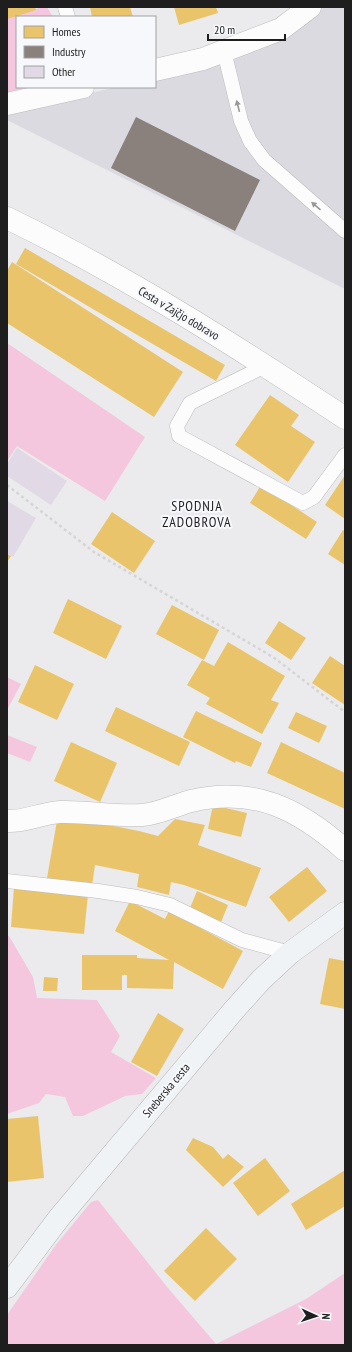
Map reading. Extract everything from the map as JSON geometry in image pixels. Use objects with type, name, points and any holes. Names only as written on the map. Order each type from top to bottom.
[{"type":"street","points":[[156,70],[203,59],[281,29],[310,7]]},
{"type":"street","points":[[7,104],[79,88]]},
{"type":"street","name":"Cesta v Zajčjo dobravo","points":[[7,218],[38,233],[161,302],[265,366],[345,418]]},
{"type":"street","points":[[7,821],[22,821],[60,812],[143,815],[191,801],[220,795],[243,796],[266,801],[293,813],[320,828],[345,850]]},
{"type":"street","name":"Sneberska cesta","points":[[7,1287],[59,1218],[261,980],[290,953],[345,913]]},
{"type":"lane","points":[[224,51],[241,121],[250,141],[264,160],[345,231]]},
{"type":"lane","points":[[265,366],[190,403],[177,426],[179,436],[303,503],[314,497],[345,455]]},
{"type":"lane","points":[[7,881],[98,891],[137,897],[170,905],[242,940],[290,953]]},
{"type":"path","points":[[7,485],[94,552],[273,657],[345,712]]},
{"type":"shaded area","points":[[43,7],[47,7],[52,16],[16,16],[16,88],[24,88],[7,93],[7,17]]},
{"type":"shaded area","points":[[319,7],[345,7],[345,289],[7,120],[7,113],[112,88],[156,88],[156,77]]},
{"type":"shaded area","points":[[7,343],[145,437],[105,501],[17,446],[7,461]]},
{"type":"shaded area","points":[[7,677],[21,684],[7,710]]},
{"type":"shaded area","points":[[7,735],[37,747],[30,762],[7,753]]},
{"type":"shaded area","points":[[7,936],[9,936],[33,977],[37,998],[97,1000],[120,1036],[111,1052],[156,1078],[142,1094],[125,1096],[83,1116],[73,1116],[65,1097],[46,1094],[39,1103],[7,1114]]},
{"type":"shaded area","points":[[98,1200],[168,1288],[216,1344],[306,1299],[345,1273],[345,1345],[7,1345],[7,1315],[55,1246],[91,1202]]},
{"type":"building: Homes","points":[[7,7],[35,7],[36,10],[7,19]]},
{"type":"building: Homes","points":[[90,7],[130,7],[133,16],[92,16]]},
{"type":"building: Homes","points":[[174,7],[216,7],[218,13],[179,25]]},
{"type":"building: Homes","points":[[25,248],[225,365],[216,381],[16,264]]},
{"type":"building: Homes","points":[[12,262],[183,372],[154,417],[7,323],[7,271]]},
{"type":"building: Homes","points":[[270,395],[299,415],[291,426],[315,442],[288,482],[235,445]]},
{"type":"building: Homes","points":[[345,475],[345,519],[325,505]]},
{"type":"building: Homes","points":[[261,485],[317,522],[306,539],[250,503]]},
{"type":"building: Homes","points":[[112,512],[155,541],[134,573],[91,544]]},
{"type":"building: Homes","points":[[343,530],[345,531],[345,565],[328,554]]},
{"type":"building: Homes","points":[[7,554],[11,556],[7,562]]},
{"type":"building: Homes","points":[[68,599],[122,626],[106,659],[53,633]]},
{"type":"building: Homes","points":[[172,605],[219,630],[204,660],[156,634]]},
{"type":"building: Homes","points":[[279,621],[306,638],[291,660],[265,643]]},
{"type":"building: Homes","points":[[228,642],[285,676],[271,700],[279,703],[262,734],[206,704],[210,698],[187,685],[202,660],[214,666]]},
{"type":"building: Homes","points":[[330,656],[345,666],[345,705],[312,683]]},
{"type":"building: Homes","points":[[35,665],[74,684],[57,720],[18,702]]},
{"type":"building: Homes","points":[[116,707],[190,742],[179,766],[105,731]]},
{"type":"building: Homes","points":[[196,711],[262,743],[251,767],[236,761],[235,763],[183,737]]},
{"type":"building: Homes","points":[[296,712],[327,726],[319,743],[288,728]]},
{"type":"building: Homes","points":[[71,742],[117,763],[100,802],[54,781]]},
{"type":"building: Homes","points":[[281,742],[345,773],[345,809],[267,773]]},
{"type":"building: Homes","points":[[213,805],[247,813],[241,837],[208,829]]},
{"type":"building: Homes","points":[[58,815],[158,836],[175,819],[205,825],[198,845],[261,868],[246,907],[184,885],[171,882],[169,895],[137,887],[139,874],[95,865],[92,886],[47,878]]},
{"type":"building: Homes","points":[[307,867],[327,891],[289,922],[269,897]]},
{"type":"building: Homes","points":[[14,887],[88,894],[84,934],[11,927]]},
{"type":"building: Homes","points":[[197,891],[228,905],[221,922],[190,908]]},
{"type":"building: Homes","points":[[130,901],[165,919],[169,911],[243,951],[223,989],[174,962],[173,989],[127,988],[127,975],[122,975],[122,990],[82,990],[82,955],[137,955],[137,958],[169,960],[115,931]]},
{"type":"building: Homes","points":[[329,958],[345,961],[345,1009],[320,1004]]},
{"type":"building: Homes","points":[[44,977],[58,978],[57,991],[43,991]]},
{"type":"building: Homes","points":[[158,1013],[184,1029],[157,1076],[131,1062]]},
{"type":"building: Homes","points":[[38,1116],[44,1178],[7,1182],[7,1119]]},
{"type":"building: Homes","points":[[193,1138],[213,1147],[223,1159],[228,1154],[244,1167],[223,1187],[186,1150]]},
{"type":"building: Homes","points":[[265,1158],[290,1191],[258,1216],[233,1183]]},
{"type":"building: Homes","points":[[345,1170],[345,1206],[306,1230],[291,1204]]},
{"type":"building: Homes","points":[[206,1228],[237,1259],[195,1301],[164,1271]]},
{"type":"building: Industry","points":[[136,117],[260,180],[235,231],[111,168]]},
{"type":"building: Other","points":[[17,448],[67,481],[51,505],[7,476],[7,464]]},
{"type":"building: Other","points":[[7,501],[36,518],[13,557],[7,554]]},
{"type":"district","name":"SPODNJA ZADOBROVA","points":[[197,514]]}]
